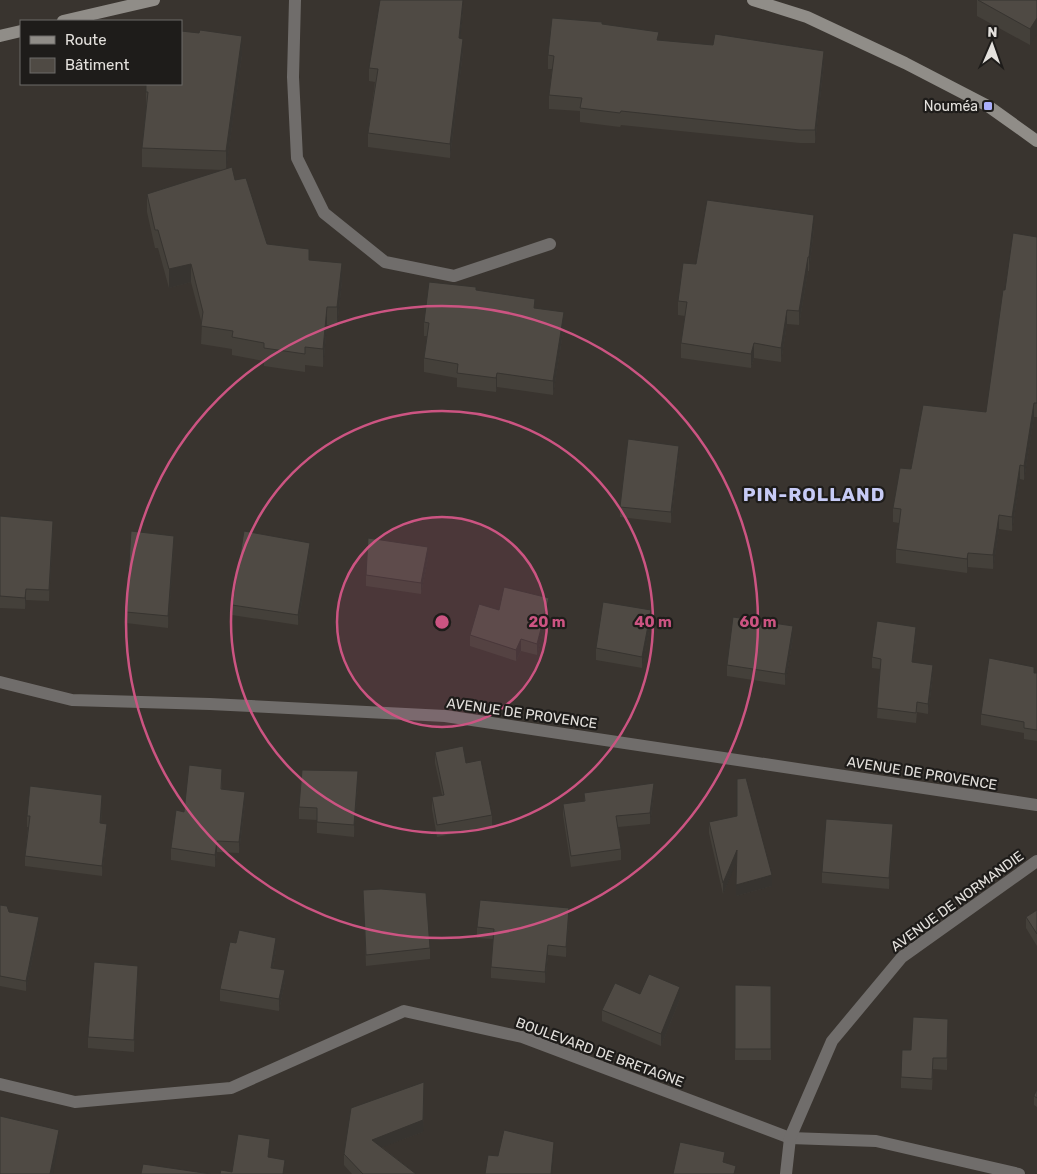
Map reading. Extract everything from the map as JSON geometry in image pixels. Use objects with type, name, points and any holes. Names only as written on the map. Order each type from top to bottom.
[{"type":"street","points":[[67,20],[154,0]]},
{"type":"street","points":[[295,0],[293,77],[297,158],[324,213],[385,262],[454,276],[550,244]]},
{"type":"street","points":[[753,0],[807,17],[905,62],[988,106],[1037,141]]},
{"type":"street","points":[[0,36],[20,31]]},
{"type":"street","name":"AVENUE DE PROVENCE","points":[[0,682],[72,700],[210,704],[445,716],[1037,805]]},
{"type":"street","name":"AVENUE DE NORMANDIE","points":[[786,1174],[790,1138],[832,1041],[902,957],[1037,861]]},
{"type":"street","name":"BOULEVARD DE BRETAGNE","points":[[0,1084],[75,1102],[231,1088],[404,1011],[522,1037],[790,1138],[876,1142],[1019,1174]]},
{"type":"building","points":[[380,0],[463,0],[459,38],[463,39],[450,144],[368,133],[378,69],[369,68]]},
{"type":"building","points":[[978,0],[1037,0],[1037,18],[1030,29]]},
{"type":"building","points":[[552,18],[602,22],[602,24],[659,32],[657,40],[713,45],[715,34],[824,51],[815,130],[580,108],[582,98],[549,95],[554,56],[548,55]]},
{"type":"building","points":[[200,30],[242,36],[226,151],[142,148],[148,92],[146,92],[146,85],[182,85],[182,31],[199,33]]},
{"type":"building","points":[[232,167],[235,180],[246,178],[267,244],[309,249],[309,260],[342,263],[337,307],[327,307],[323,349],[305,347],[305,354],[264,348],[264,343],[232,337],[233,331],[201,326],[203,312],[191,264],[169,269],[158,230],[155,230],[147,194]]},
{"type":"building","points":[[707,200],[814,215],[809,257],[799,311],[787,310],[781,348],[754,343],[751,354],[681,343],[687,302],[678,301],[683,263],[696,264]]},
{"type":"building","points":[[1013,233],[1037,237],[1037,403],[1034,403],[1024,466],[1020,465],[1012,517],[999,515],[993,555],[968,553],[967,559],[896,549],[901,509],[893,508],[900,468],[911,469],[923,405],[986,412]]},
{"type":"building","points":[[429,282],[476,287],[476,290],[535,299],[534,308],[564,312],[553,381],[497,373],[496,378],[457,373],[458,364],[424,358],[429,323],[424,322]]},
{"type":"building","points":[[628,439],[679,446],[671,512],[620,507]]},
{"type":"building","points":[[0,516],[53,521],[49,590],[26,589],[25,598],[0,596]]},
{"type":"building","points":[[131,531],[174,536],[168,616],[126,612]]},
{"type":"building","points":[[244,531],[310,543],[298,615],[232,605]]},
{"type":"building","points":[[368,538],[428,547],[421,583],[366,575]]},
{"type":"building","points":[[504,587],[549,598],[537,644],[521,639],[516,650],[470,635],[479,604],[499,610]]},
{"type":"building","points":[[603,602],[651,610],[642,657],[596,648]]},
{"type":"building","points":[[733,617],[793,626],[785,674],[727,665]]},
{"type":"building","points":[[877,621],[916,627],[912,662],[933,665],[928,704],[917,702],[916,713],[877,708],[881,659],[872,657]]},
{"type":"building","points":[[989,658],[1034,667],[1034,673],[1037,673],[1037,730],[1024,728],[1024,722],[981,714]]},
{"type":"building","points":[[463,746],[466,763],[481,760],[492,815],[437,825],[432,797],[444,795],[435,752]]},
{"type":"building","points":[[189,765],[222,769],[221,789],[245,792],[239,842],[217,841],[215,855],[171,848],[176,810],[184,812]]},
{"type":"building","points":[[302,770],[358,771],[354,825],[317,822],[317,808],[299,807]]},
{"type":"building","points":[[746,778],[772,875],[736,885],[737,850],[723,883],[709,822],[737,816],[737,779]]},
{"type":"building","points":[[654,783],[650,813],[616,816],[621,849],[571,856],[563,804],[585,801],[584,793]]},
{"type":"building","points":[[30,786],[102,795],[100,823],[107,824],[102,866],[25,856],[30,816],[27,816]]},
{"type":"building","points":[[826,819],[893,824],[889,878],[822,872]]},
{"type":"building","points":[[381,889],[426,893],[430,948],[366,955],[363,890]]},
{"type":"building","points":[[480,900],[569,908],[566,947],[548,945],[545,972],[491,967],[494,929],[477,927]]},
{"type":"building","points":[[0,905],[7,906],[9,912],[39,917],[26,981],[0,976]]},
{"type":"building","points":[[1037,910],[1037,934],[1026,917]]},
{"type":"building","points":[[239,930],[276,938],[271,968],[285,970],[279,999],[220,989],[230,942],[236,943]]},
{"type":"building","points":[[94,962],[138,966],[134,1040],[88,1037]]},
{"type":"building","points":[[649,974],[680,987],[661,1034],[602,1010],[615,983],[640,994]]},
{"type":"building","points":[[735,985],[771,986],[771,1049],[735,1049]]},
{"type":"building","points":[[913,1017],[948,1019],[947,1058],[933,1058],[932,1079],[901,1077],[902,1050],[911,1050]]},
{"type":"building","points":[[424,1082],[423,1120],[372,1140],[416,1174],[363,1174],[344,1154],[351,1108]]},
{"type":"building","points":[[0,1116],[59,1130],[50,1174],[0,1174]]},
{"type":"building","points":[[504,1130],[554,1142],[551,1174],[485,1174],[488,1155],[498,1156]]},
{"type":"building","points":[[238,1134],[270,1139],[268,1157],[285,1160],[283,1174],[220,1174],[221,1170],[232,1172]]},
{"type":"building","points":[[680,1142],[725,1152],[723,1162],[736,1166],[734,1174],[673,1174]]},
{"type":"building","points":[[143,1164],[211,1174],[141,1174]]},
{"type":"place","name":"Nouméa","points":[[988,106]]},
{"type":"district","name":"PIN-ROLLAND","points":[[814,494]]}]
